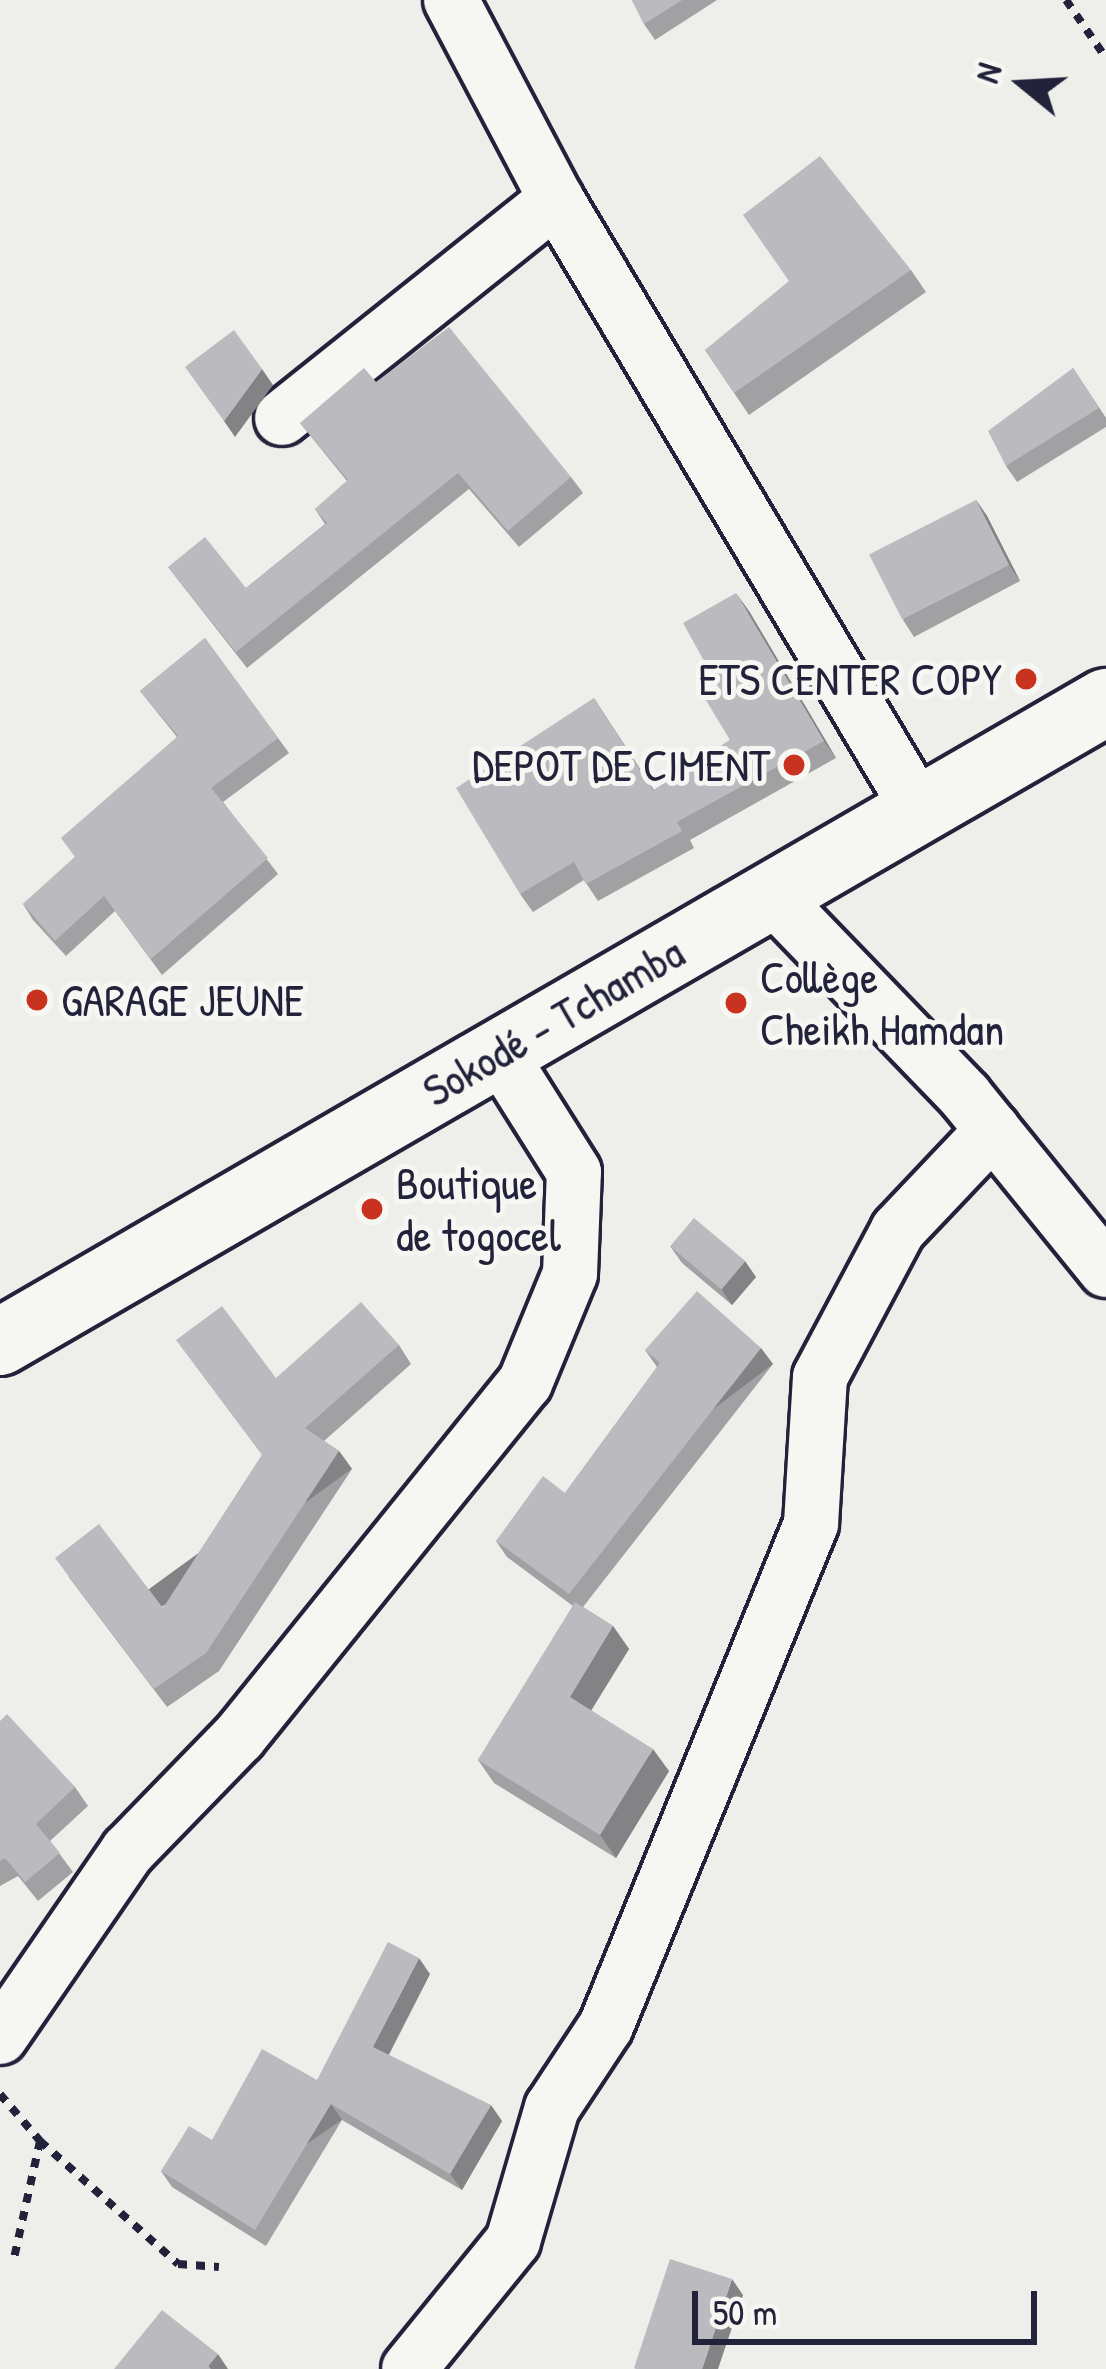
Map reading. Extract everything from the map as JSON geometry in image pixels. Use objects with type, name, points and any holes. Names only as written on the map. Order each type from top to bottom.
[{"type":"main road","name":"Sokodé - Tchamba","points":[[0,1342],[1100,710]]},
{"type":"street","points":[[451,0],[556,199],[919,810]]},
{"type":"street","points":[[282,418],[556,199]]},
{"type":"street","points":[[771,895],[993,1130],[1106,1270]]},
{"type":"street","points":[[0,2036],[128,1851],[239,1737],[525,1383],[570,1274],[574,1172],[499,1053]]},
{"type":"street","points":[[409,2369],[512,2241],[552,2108],[606,2026],[811,1524],[820,1377],[898,1230],[993,1130]]},
{"type":"path","points":[[1066,0],[1106,58]]},
{"type":"path","points":[[0,2094],[40,2141],[178,2264],[219,2267]]},
{"type":"path","points":[[14,2258],[40,2141]]},
{"type":"building","points":[[632,0],[682,0],[644,24]]},
{"type":"building","points":[[820,156],[911,270],[734,393],[705,350],[789,281],[743,215]]},
{"type":"building","points":[[449,327],[571,477],[508,531],[458,473],[236,652],[168,567],[205,537],[246,588],[327,523],[315,509],[348,480],[300,423],[364,368],[376,382]]},
{"type":"building","points":[[234,330],[262,369],[224,421],[185,367]]},
{"type":"building","points":[[1073,368],[1099,408],[1006,466],[988,431]]},
{"type":"building","points":[[976,500],[1009,565],[902,620],[869,554]]},
{"type":"building","points":[[736,593],[824,741],[677,822],[682,831],[586,884],[574,862],[520,894],[456,788],[594,698],[653,791],[730,740],[704,697],[719,688],[683,623]]},
{"type":"building","points":[[205,638],[278,738],[211,788],[268,858],[151,959],[104,896],[55,941],[23,904],[75,857],[61,838],[178,736],[140,691]]},
{"type":"building","points":[[694,1218],[745,1261],[722,1289],[670,1246]]},
{"type":"building","points":[[697,1291],[761,1348],[569,1594],[496,1541],[543,1476],[565,1493],[660,1363],[645,1350]]},
{"type":"building","points":[[361,1302],[399,1345],[305,1428],[339,1451],[206,1653],[154,1689],[55,1558],[99,1524],[163,1608],[262,1455],[176,1340],[222,1306],[276,1378]]},
{"type":"building","points":[[575,1602],[613,1626],[570,1697],[653,1749],[600,1835],[478,1760]]},
{"type":"building","points":[[7,1714],[75,1787],[36,1824],[60,1853],[25,1882],[5,1858],[0,1861],[0,1721]]},
{"type":"building","points":[[388,1942],[419,1958],[373,2047],[491,2105],[450,2174],[331,2104],[255,2230],[161,2171],[189,2126],[212,2140],[262,2049],[317,2080]]},
{"type":"building","points":[[670,2259],[732,2279],[702,2369],[636,2369],[634,2368]]},
{"type":"building","points":[[162,2310],[218,2354],[208,2366],[211,2369],[114,2369]]},
{"type":"place","name":"ETS CENTER COPY","points":[[1026,679]]},
{"type":"place","name":"DEPOT DE CIMENT","points":[[794,765]]},
{"type":"place","name":"GARAGE JEUNE","points":[[37,1000]]},
{"type":"place","name":"Collège Cheikh Hamdan","points":[[736,1003]]},
{"type":"place","name":"Boutique de togocel","points":[[372,1209]]}]
